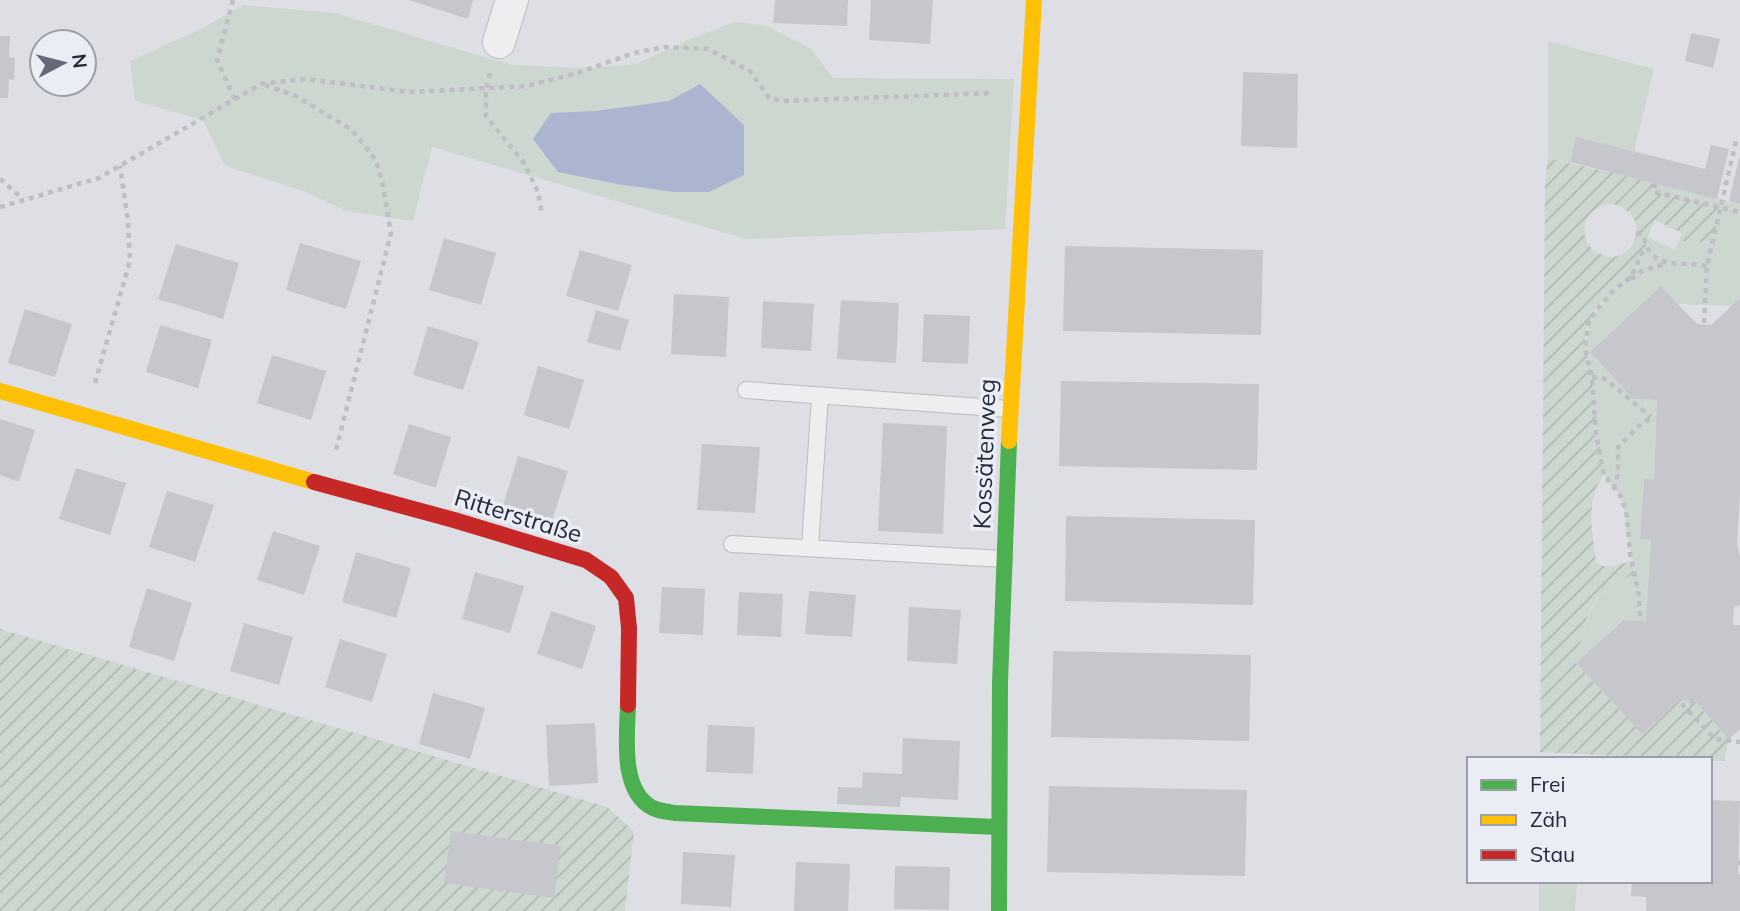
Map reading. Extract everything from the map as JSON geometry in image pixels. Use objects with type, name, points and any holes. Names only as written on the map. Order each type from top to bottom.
[{"type":"street","points":[[499,42],[512,0]]},
{"type":"street","name":"Kossätenweg","points":[[999,911],[998,827],[1009,409],[1034,0]]},
{"type":"street","name":"Ritterstraße","points":[[0,391],[586,560],[611,577],[626,598],[629,628],[627,764],[634,789],[652,808],[674,813],[998,827]]},
{"type":"lane","points":[[746,390],[1009,409]]},
{"type":"lane","points":[[810,547],[820,396]]},
{"type":"lane","points":[[732,544],[1004,559]]},
{"type":"path","points":[[233,0],[217,60],[235,100]]},
{"type":"path","points":[[0,207],[99,178],[261,84],[305,79],[409,92],[527,86],[555,80],[634,53],[665,47],[708,49],[750,71],[769,98],[782,101],[1029,92]]},
{"type":"path","points":[[261,84],[296,96],[352,130],[376,160],[391,233],[327,485]]},
{"type":"path","points":[[486,89],[486,116],[524,163],[538,192],[542,215]]},
{"type":"path","points":[[1704,323],[1707,266],[1737,136]]},
{"type":"path","points":[[85,416],[130,261],[128,221],[120,166]]},
{"type":"path","points":[[0,179],[24,200]]},
{"type":"path","points":[[1656,183],[1654,192],[1740,212]]},
{"type":"path","points":[[1626,282],[1636,269],[1645,246],[1644,236],[1637,232]]},
{"type":"path","points":[[1645,246],[1665,263]]},
{"type":"path","points":[[1640,616],[1627,517],[1622,498],[1604,475],[1600,455],[1592,377],[1585,348],[1587,327],[1606,298],[1642,271],[1665,263],[1707,266]]},
{"type":"path","points":[[1592,377],[1608,381],[1652,417],[1618,447],[1618,474],[1614,490]]},
{"type":"path","points":[[1694,700],[1684,705],[1715,739],[1740,742]]},
{"type":"shaded area","points":[[243,5],[335,13],[512,65],[588,68],[636,64],[734,22],[765,25],[810,48],[833,78],[1014,79],[1005,229],[746,239],[432,147],[413,221],[346,211],[304,191],[225,166],[203,120],[135,101],[130,61],[199,30]]},
{"type":"shaded area","points":[[1548,41],[1654,69],[1634,152],[1576,138],[1570,162],[1548,158]]},
{"type":"shaded area","points":[[1548,158],[1655,183],[1654,192],[1720,207],[1712,243],[1679,241],[1682,233],[1655,220],[1632,275],[1599,306],[1586,328],[1585,343],[1604,475],[1594,494],[1592,505],[1596,561],[1608,567],[1631,561],[1634,574],[1609,587],[1595,601],[1586,621],[1576,663],[1642,734],[1679,700],[1694,700],[1729,739],[1724,761],[1712,760],[1712,757],[1540,752],[1545,184]],"holes":[[[1613,204],[1626,210],[1634,219],[1637,230],[1635,240],[1621,255],[1610,257],[1598,253],[1587,241],[1585,223],[1591,213],[1601,207]]]},
{"type":"shaded area","points":[[1655,183],[1740,204],[1740,298],[1731,306],[1678,304],[1661,286],[1590,352],[1633,399],[1657,400],[1654,480],[1644,480],[1640,539],[1651,540],[1646,621],[1622,620],[1576,663],[1593,606],[1611,585],[1634,574],[1622,498],[1604,475],[1596,434],[1592,377],[1585,348],[1589,320],[1612,292],[1631,277],[1647,237],[1675,250],[1679,241],[1712,243],[1654,192]]},
{"type":"shaded area","points":[[0,629],[607,807],[634,831],[625,911],[0,911]]},
{"type":"shaded area","points":[[1539,883],[1577,883],[1575,911],[1539,911]]},
{"type":"water","points":[[700,84],[744,125],[744,175],[709,192],[674,192],[558,172],[533,139],[551,113],[596,111],[669,101]]},
{"type":"building","points":[[409,0],[473,0],[468,19]]},
{"type":"building","points":[[775,0],[848,0],[847,26],[773,23]]},
{"type":"building","points":[[871,0],[933,0],[930,44],[869,40]]},
{"type":"building","points":[[1691,33],[1720,39],[1713,68],[1685,61]]},
{"type":"building","points":[[0,36],[10,36],[9,57],[15,58],[14,80],[9,79],[8,98],[0,98]]},
{"type":"building","points":[[1243,72],[1298,74],[1297,148],[1241,146]]},
{"type":"building","points":[[1576,137],[1705,169],[1711,145],[1729,149],[1717,199],[1570,162]]},
{"type":"building","points":[[1740,158],[1740,204],[1729,201]]},
{"type":"building","points":[[444,238],[496,253],[481,305],[429,290]]},
{"type":"building","points":[[300,243],[361,261],[346,309],[286,290]]},
{"type":"building","points":[[176,244],[239,263],[223,319],[158,299]]},
{"type":"building","points":[[1065,246],[1263,250],[1261,335],[1063,331]]},
{"type":"building","points":[[580,250],[632,265],[618,311],[566,296]]},
{"type":"building","points":[[1661,286],[1697,324],[1711,325],[1740,298],[1740,494],[1737,544],[1740,556],[1740,605],[1734,607],[1733,625],[1740,625],[1740,729],[1729,739],[1694,700],[1679,700],[1642,734],[1576,663],[1623,620],[1646,621],[1651,540],[1640,539],[1644,479],[1654,480],[1657,400],[1633,399],[1590,352]]},
{"type":"building","points":[[674,294],[729,297],[726,357],[671,354]]},
{"type":"building","points":[[841,300],[899,303],[896,363],[837,359]]},
{"type":"building","points":[[763,301],[814,304],[811,351],[761,348]]},
{"type":"building","points":[[25,309],[72,324],[55,377],[8,363]]},
{"type":"building","points":[[596,310],[629,320],[620,351],[587,342]]},
{"type":"building","points":[[924,314],[970,316],[968,364],[922,362]]},
{"type":"building","points":[[160,325],[212,340],[198,388],[146,372]]},
{"type":"building","points":[[428,326],[479,342],[463,390],[413,375]]},
{"type":"building","points":[[272,355],[326,371],[311,420],[257,403]]},
{"type":"building","points":[[538,366],[584,380],[569,429],[524,415]]},
{"type":"building","points":[[1061,381],[1259,384],[1257,470],[1059,466]]},
{"type":"building","points":[[0,419],[35,430],[19,482],[0,475]]},
{"type":"building","points":[[883,423],[947,426],[943,534],[878,531]]},
{"type":"building","points":[[409,424],[451,437],[436,488],[393,474]]},
{"type":"building","points":[[702,444],[760,447],[755,513],[697,510]]},
{"type":"building","points":[[518,456],[568,471],[551,524],[502,509]]},
{"type":"building","points":[[76,468],[126,483],[110,535],[59,519]]},
{"type":"building","points":[[167,491],[214,505],[195,562],[149,547]]},
{"type":"building","points":[[1066,516],[1255,520],[1253,605],[1065,601]]},
{"type":"building","points":[[273,531],[320,546],[304,595],[257,580]]},
{"type":"building","points":[[356,552],[411,568],[396,618],[342,602]]},
{"type":"building","points":[[475,572],[524,586],[510,633],[462,619]]},
{"type":"building","points":[[662,587],[705,589],[703,635],[659,633]]},
{"type":"building","points":[[147,588],[192,603],[174,661],[129,647]]},
{"type":"building","points":[[809,591],[856,595],[852,637],[805,634]]},
{"type":"building","points":[[739,592],[783,594],[781,637],[737,635]]},
{"type":"building","points":[[909,607],[961,610],[957,664],[907,661]]},
{"type":"building","points":[[551,611],[596,626],[582,669],[537,654]]},
{"type":"building","points":[[244,623],[293,637],[279,685],[230,671]]},
{"type":"building","points":[[340,639],[387,654],[372,702],[325,687]]},
{"type":"building","points":[[1053,651],[1251,655],[1249,741],[1051,737]]},
{"type":"building","points":[[433,693],[485,708],[470,759],[419,744]]},
{"type":"building","points":[[595,723],[598,783],[549,786],[546,725]]},
{"type":"building","points":[[708,725],[755,727],[753,774],[706,772]]},
{"type":"building","points":[[903,738],[960,741],[958,800],[901,797],[900,807],[837,804],[838,787],[862,788],[863,772],[902,774]]},
{"type":"building","points":[[1049,786],[1247,790],[1245,876],[1047,872]]},
{"type":"building","points":[[1712,800],[1740,801],[1740,911],[1646,911],[1646,897],[1631,896],[1632,883],[1712,883]]},
{"type":"building","points":[[451,831],[561,846],[554,898],[444,883]]},
{"type":"building","points":[[683,852],[735,855],[731,907],[681,904]]},
{"type":"building","points":[[796,862],[850,864],[848,911],[794,911]]},
{"type":"building","points":[[895,866],[950,867],[949,910],[894,909]]},
{"type":"traffic: fast","points":[[999,911],[1000,683],[1009,441]]},
{"type":"traffic: fast","points":[[628,705],[627,747],[630,777],[642,800],[658,810],[675,813],[997,827]]},
{"type":"traffic: slow","points":[[1009,441],[1034,0]]},
{"type":"traffic: slow","points":[[0,391],[314,482]]},
{"type":"traffic: jam","points":[[314,482],[586,560],[611,577],[626,598],[629,628],[628,705]]}]
